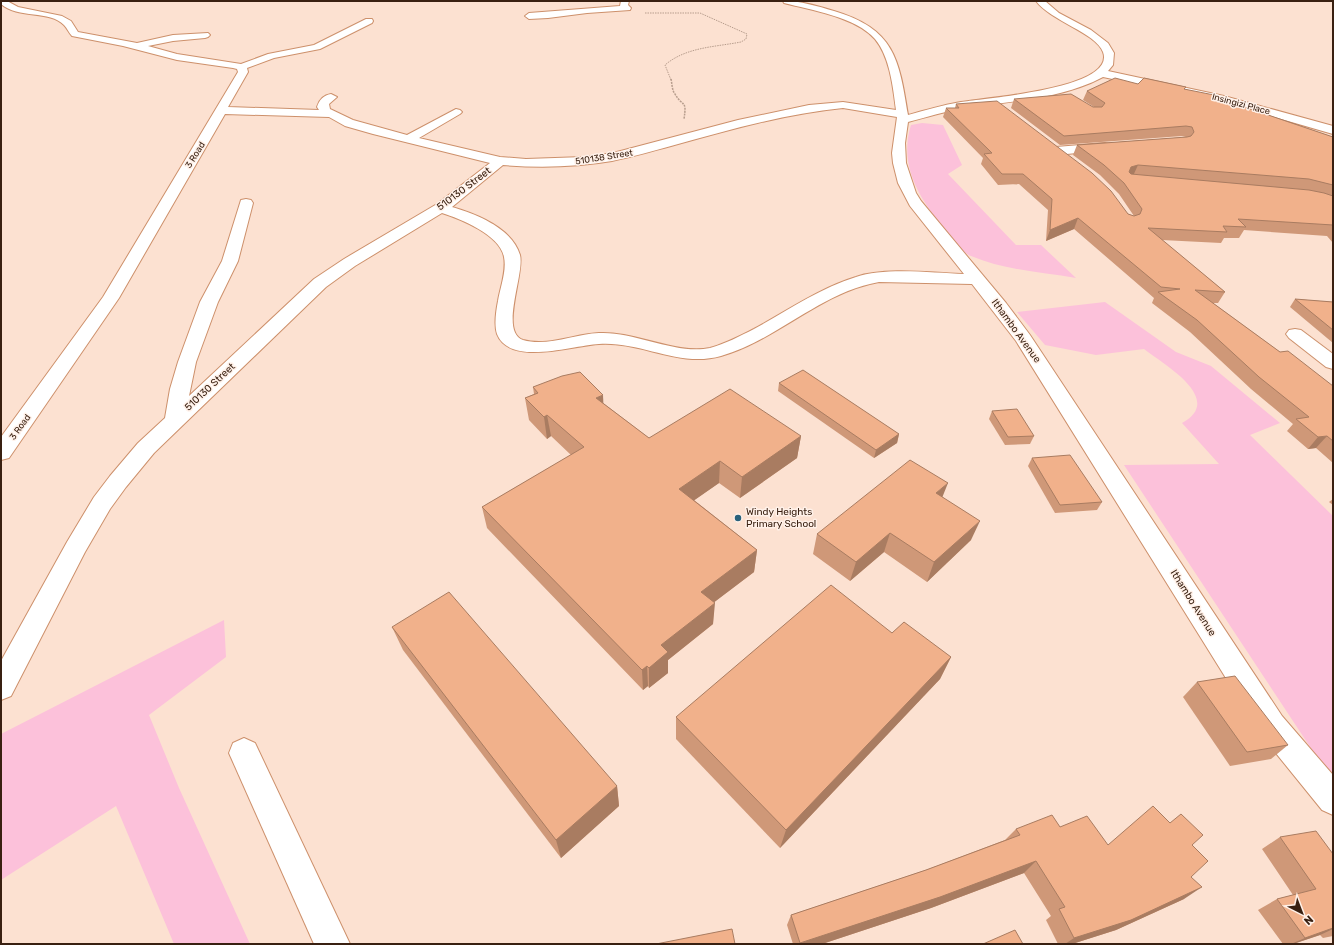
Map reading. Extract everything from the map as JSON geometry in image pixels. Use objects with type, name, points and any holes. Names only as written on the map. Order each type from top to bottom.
[{"type":"street","points":[[2,1],[6,6],[12,9],[41,13],[63,20],[70,25],[75,34],[136,46],[178,57],[229,63],[241,67],[272,56],[317,47],[369,21]]},
{"type":"street","points":[[787,1],[832,13],[870,29],[879,38],[888,52],[895,74],[902,117],[946,108],[996,105],[1063,94],[1076,86],[1091,80],[1101,73],[1109,62],[1109,53],[1105,47],[1088,33],[1050,12],[1040,1]]},
{"type":"street","points":[[529,16],[548,15],[626,4]]},
{"type":"street","points":[[136,46],[173,38],[205,35]]},
{"type":"street","name":"3 Road","points":[[1,453],[111,298],[222,110],[243,72],[241,67]]},
{"type":"street","name":"Insingizi Place","points":[[1101,73],[1224,99],[1333,130]]},
{"type":"street","points":[[330,114],[323,107],[324,103],[331,96]]},
{"type":"street","name":"510138 Street","points":[[330,114],[357,126],[500,162],[557,163],[598,160],[630,154],[689,136],[792,111],[822,106],[843,105],[902,117]]},
{"type":"street","points":[[222,110],[330,114]]},
{"type":"street","points":[[408,139],[456,112]]},
{"type":"street","name":"Ithambo Avenue","points":[[902,117],[898,149],[900,171],[906,187],[920,209],[1024,339],[1272,726],[1333,799]]},
{"type":"street","points":[[1044,142],[1073,163]]},
{"type":"street","points":[[1056,151],[1119,146]]},
{"type":"street","name":"510130 Street","points":[[1,687],[21,654],[64,567],[103,502],[125,472],[146,448],[320,283],[338,269],[441,208],[461,194],[500,162]]},
{"type":"street","points":[[175,420],[180,389],[187,362],[208,302],[230,261],[246,203]]},
{"type":"street","points":[[441,208],[458,213],[494,233],[506,245],[512,256],[505,323],[506,334],[517,345],[542,346],[598,338],[614,338],[690,353],[714,353],[862,280],[879,277],[977,279]]},
{"type":"street","points":[[1295,334],[1333,362]]},
{"type":"street","points":[[244,753],[332,944]]},
{"type":"path","points":[[626,4],[635,12],[700,13],[748,34],[747,38],[741,42],[694,51],[671,60],[666,65],[671,78],[674,94],[685,104],[686,107],[684,124],[689,136]]},
{"type":"shaded area","points":[[922,123],[943,125],[962,165],[948,174],[1016,245],[1041,245],[1076,278],[1023,270],[996,264],[968,255],[963,251],[923,200],[910,172],[908,141],[911,125]]},
{"type":"shaded area","points":[[1105,302],[1176,352],[1211,366],[1280,423],[1250,435],[1333,516],[1333,777],[1320,762],[1124,465],[1219,464],[1182,423],[1194,414],[1197,403],[1194,393],[1187,383],[1176,373],[1144,349],[1096,355],[1045,345],[1017,312]]},
{"type":"shaded area","points":[[224,620],[226,657],[149,715],[179,788],[250,944],[174,944],[116,806],[1,880],[1,734]]},
{"type":"building","points":[[1115,78],[1138,84],[1144,78],[1186,87],[1184,89],[1219,96],[1218,98],[1333,137],[1333,185],[1309,179],[1138,165],[1131,167],[1129,172],[1131,174],[1309,190],[1333,196],[1333,225],[1238,219],[1246,227],[1223,226],[1227,232],[1148,228],[1225,292],[1195,290],[1280,352],[1288,351],[1333,386],[1333,441],[1327,436],[1318,437],[1296,419],[1309,417],[1259,377],[1197,320],[1158,292],[1180,289],[1161,287],[1078,218],[1050,230],[1052,199],[1023,174],[1002,174],[984,154],[992,153],[946,108],[959,108],[956,104],[997,101],[1092,173],[1111,191],[1128,214],[1134,216],[1140,214],[1142,209],[1124,183],[1104,165],[1077,145],[1187,137],[1191,136],[1194,132],[1192,127],[1186,126],[1064,136],[1014,99],[1071,94],[1093,107],[1102,107],[1105,103],[1087,91]]},
{"type":"building","points":[[1295,299],[1333,302],[1333,330]]},
{"type":"building","points":[[803,370],[899,434],[876,450],[779,383]]},
{"type":"building","points":[[580,372],[603,395],[596,398],[649,438],[730,389],[801,436],[742,477],[720,461],[679,489],[757,550],[701,592],[715,603],[661,645],[668,652],[649,668],[647,666],[642,670],[482,507],[584,447],[547,415],[544,417],[525,398],[538,393],[533,387],[562,376]]},
{"type":"building","points":[[1017,409],[1034,436],[1008,437],[992,411]]},
{"type":"building","points":[[1070,455],[1102,502],[1060,505],[1032,458]]},
{"type":"building","points":[[910,460],[948,483],[936,493],[980,521],[934,562],[890,533],[856,562],[817,534]]},
{"type":"building","points":[[831,585],[892,633],[904,622],[951,657],[786,830],[676,717]]},
{"type":"building","points":[[449,592],[617,786],[556,840],[392,627]]},
{"type":"building","points":[[1235,676],[1288,745],[1247,752],[1197,682]]},
{"type":"building","points":[[1153,806],[1170,823],[1181,814],[1203,835],[1192,845],[1208,861],[1191,877],[1202,887],[1131,920],[1074,938],[1059,909],[1065,907],[1036,861],[940,897],[800,943],[791,915],[926,870],[1020,835],[1016,829],[1052,815],[1060,827],[1087,816],[1108,845]]},
{"type":"building","points":[[1316,831],[1333,854],[1333,928],[1305,938],[1277,899],[1316,889],[1280,837]]},
{"type":"building","points":[[732,929],[735,944],[656,944]]},
{"type":"building","points":[[1015,930],[1023,944],[983,944]]},
{"type":"place","name":"Windy Heights Primary School","points":[[738,518]]}]
